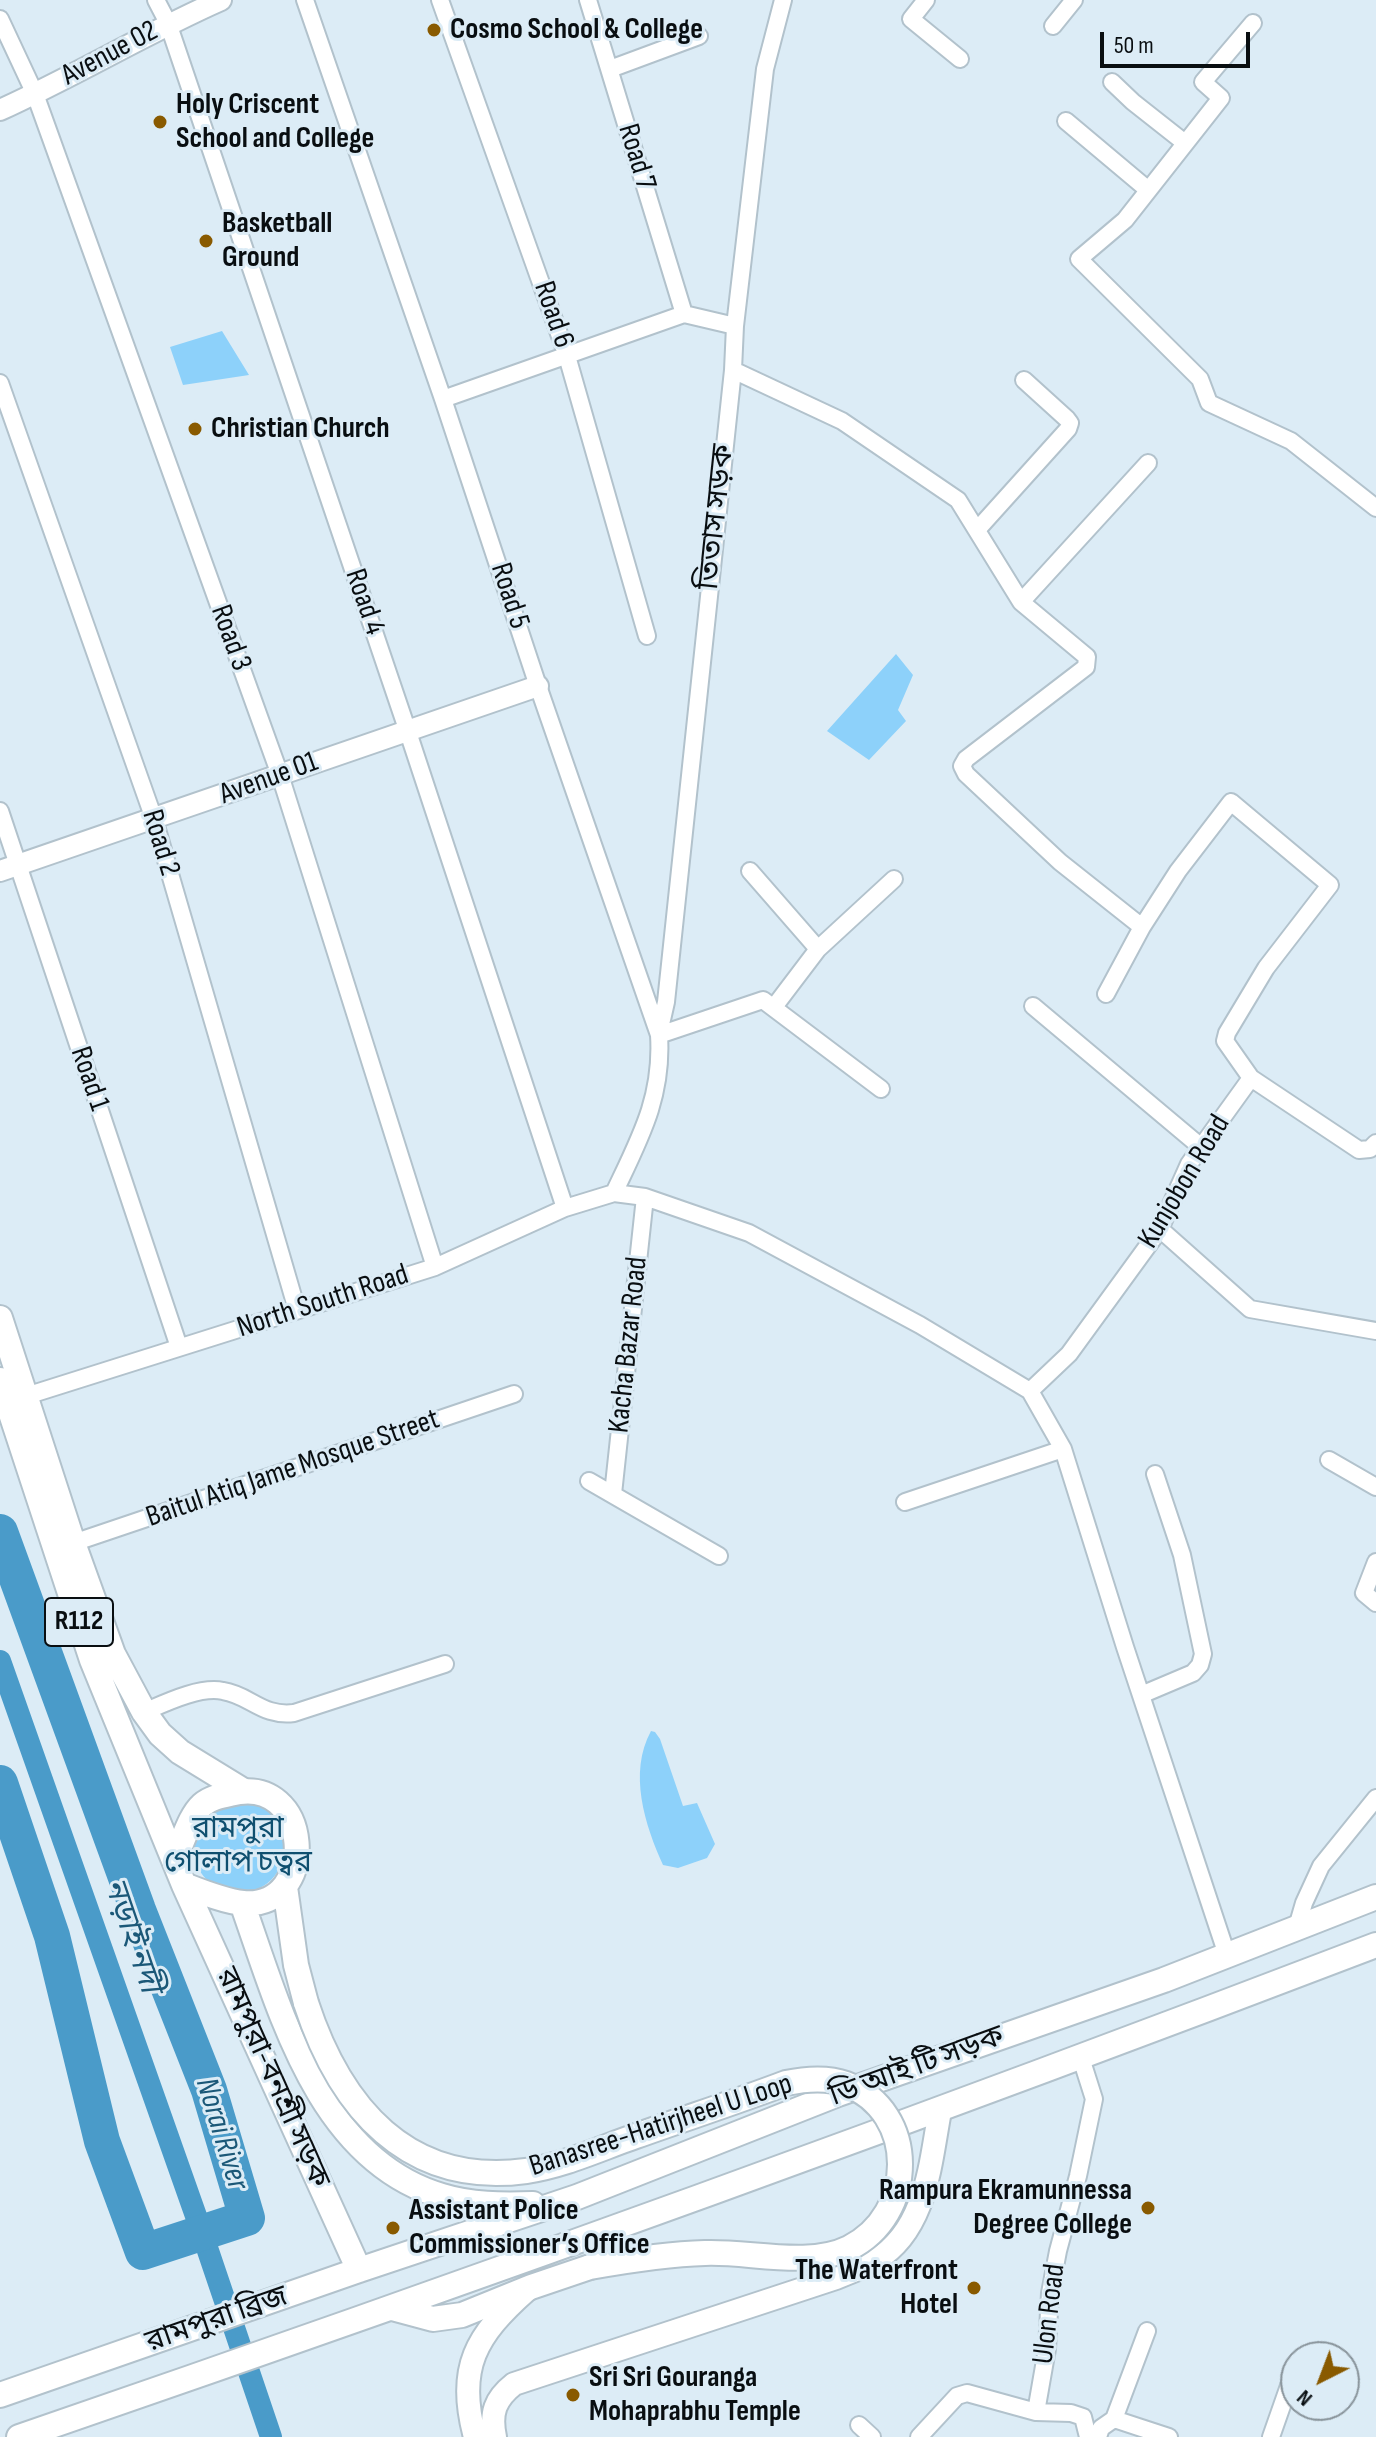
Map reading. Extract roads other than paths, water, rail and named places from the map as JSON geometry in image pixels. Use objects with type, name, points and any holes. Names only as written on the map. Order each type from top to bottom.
[{"type":"main road","name":"R112","points":[[0,1318],[73,1543],[113,1654],[144,1712]]},
{"type":"main road","name":"R112","points":[[0,1380],[92,1660],[184,1885]]},
{"type":"main road","points":[[144,1712],[160,1734],[180,1752],[242,1790],[276,1800],[290,1815],[298,1844],[292,1873],[285,1887],[271,1897],[242,1903],[184,1885]]},
{"type":"main road","points":[[174,1859],[202,1805],[215,1797],[242,1790]]},
{"type":"main road","name":"রামপুরা-বনশ্রী সড়ক","points":[[184,1885],[359,2270]]},
{"type":"main road","name":"Banasree-Hatirjheel U Loop","points":[[285,1887],[296,1965],[306,2003],[328,2060],[378,2129],[402,2147],[456,2169],[493,2174],[529,2170],[786,2083],[803,2080],[846,2084],[871,2099],[892,2127],[900,2169],[896,2196],[882,2222],[850,2248],[831,2255],[659,2255],[590,2267],[462,2315],[433,2319],[392,2308]]},
{"type":"main road","name":"ডি আই টি সড়ক","points":[[322,2284],[577,2197],[838,2094],[1164,1980],[1376,1897]]},
{"type":"main road","name":"রামপুরা-বনশ্রী সড়ক","points":[[242,1903],[275,2001],[318,2090],[335,2118],[375,2161],[388,2171],[440,2196],[475,2203],[538,2204],[577,2197]]},
{"type":"main road","name":"ডি আই টি সড়ক","points":[[392,2308],[940,2111],[1376,1945]]},
{"type":"main road","points":[[495,2437],[493,2412],[496,2400],[526,2378],[836,2278],[875,2261],[887,2252],[908,2226],[923,2197],[940,2111]]},
{"type":"main road","name":"রামপুরা ব্রিজ","points":[[0,2395],[322,2284]]},
{"type":"main road","points":[[475,2437],[468,2410],[473,2360],[486,2331],[531,2287]]},
{"type":"main road","points":[[19,2437],[392,2308]]},
{"type":"street","name":"Road 4","points":[[156,0],[168,23],[565,1208]]},
{"type":"street","name":"Avenue 02","points":[[0,110],[168,23],[221,0]]},
{"type":"street","name":"Road 5","points":[[305,0],[659,1035],[660,1059],[653,1105],[614,1193]]},
{"type":"street","name":"Road 6","points":[[440,0],[567,356],[647,636]]},
{"type":"street","name":"Road 7","points":[[588,0],[684,314]]},
{"type":"street","name":"তিতাস সড়ক","points":[[659,1035],[668,986],[733,370],[735,326],[765,69],[783,0]]},
{"type":"street","points":[[926,0],[911,19],[960,59]]},
{"type":"street","points":[[1053,26],[1074,0]]},
{"type":"street","name":"Road 3","points":[[0,19],[35,94],[280,775],[435,1267]]},
{"type":"street","points":[[1253,23],[1203,82],[1221,98],[1125,220],[1079,259],[1200,379],[1209,403],[1291,441],[1376,508]]},
{"type":"street","points":[[610,69],[699,36]]},
{"type":"street","points":[[1112,82],[1185,143]]},
{"type":"street","points":[[1066,121],[1147,189]]},
{"type":"street","points":[[443,399],[684,314],[735,326]]},
{"type":"street","points":[[733,370],[842,421],[958,500],[1021,602],[1087,657],[1086,667],[966,759],[962,766],[966,774],[1060,862],[1142,927]]},
{"type":"street","points":[[977,530],[1068,429],[1070,423],[1024,380]]},
{"type":"street","name":"Road 2","points":[[0,383],[154,819],[297,1310]]},
{"type":"street","points":[[1021,602],[1148,463]]},
{"type":"street","name":"Avenue 01","points":[[8,868],[538,686]]},
{"type":"street","points":[[1106,994],[1142,927],[1178,871],[1231,802],[1330,885],[1266,968],[1225,1041],[1251,1078],[1359,1150],[1370,1149],[1376,1143]]},
{"type":"street","name":"Road 1","points":[[0,811],[8,868],[179,1347]]},
{"type":"street","points":[[750,871],[818,949]]},
{"type":"street","points":[[774,1007],[818,949],[894,879]]},
{"type":"street","points":[[659,1035],[763,1000],[881,1089]]},
{"type":"street","points":[[1033,1006],[1201,1147]]},
{"type":"street","name":"Kunjobon Road","points":[[1030,1391],[1069,1354],[1160,1229],[1189,1164],[1251,1078]]},
{"type":"street","points":[[614,1193],[645,1197],[749,1233],[920,1325],[1030,1391],[1063,1449],[1227,1955]]},
{"type":"street","name":"North South Road","points":[[26,1396],[435,1267],[565,1208],[614,1193]]},
{"type":"street","name":"Kacha Bazar Road","points":[[613,1494],[645,1197]]},
{"type":"street","points":[[1160,1229],[1250,1309],[1376,1331]]},
{"type":"street","name":"Baitul Atiq Jame Mosque Street","points":[[73,1543],[514,1394]]},
{"type":"street","points":[[905,1502],[1063,1449]]},
{"type":"street","points":[[1329,1460],[1376,1487]]},
{"type":"street","points":[[1141,1695],[1193,1673],[1200,1665],[1203,1654],[1182,1555],[1155,1474]]},
{"type":"street","points":[[589,1481],[719,1556]]},
{"type":"street","points":[[1376,1562],[1364,1593],[1376,1603]]},
{"type":"street","points":[[144,1712],[183,1696],[223,1691],[279,1715],[294,1713],[445,1664]]},
{"type":"street","points":[[1297,1927],[1321,1866],[1376,1798]]},
{"type":"street","name":"Ulon Road","points":[[1036,2412],[1047,2349],[1050,2293],[1094,2099],[1081,2058]]},
{"type":"street","points":[[1106,2427],[1147,2331]]},
{"type":"street","points":[[919,2437],[957,2396],[967,2393],[1036,2412],[1071,2413],[1106,2427],[1169,2437]]},
{"type":"street","points":[[1271,2437],[1280,2411]]},
{"type":"street","points":[[1083,2417],[1088,2437]]},
{"type":"street","points":[[859,2425],[872,2437]]},
{"type":"waterway","name":"Norai River","points":[[0,1532],[138,1910],[209,2090],[247,2218],[143,2252],[102,2141],[52,1936],[0,1783]]},
{"type":"waterway","name":"নড়াই নদী","points":[[0,1661],[271,2437]]},
{"type":"place","name":"Cosmo School & College","points":[[434,30]]},
{"type":"place","name":"Holy Criscent School and College","points":[[160,122]]},
{"type":"place","name":"Basketball Ground","points":[[206,241]]},
{"type":"place","name":"Christian Church","points":[[195,429]]},
{"type":"place","name":"Rampura Ekramunnessa Degree College","points":[[1148,2208]]},
{"type":"place","name":"Assistant Police Commissioner’s Office","points":[[393,2228]]},
{"type":"place","name":"The Waterfront Hotel","points":[[974,2288]]},
{"type":"place","name":"Sri Sri Gouranga Mohaprabhu Temple","points":[[573,2395]]},
{"type":"park label","name":"রামপুরা গোলাপ চত্বর","points":[[238,1846]]}]
